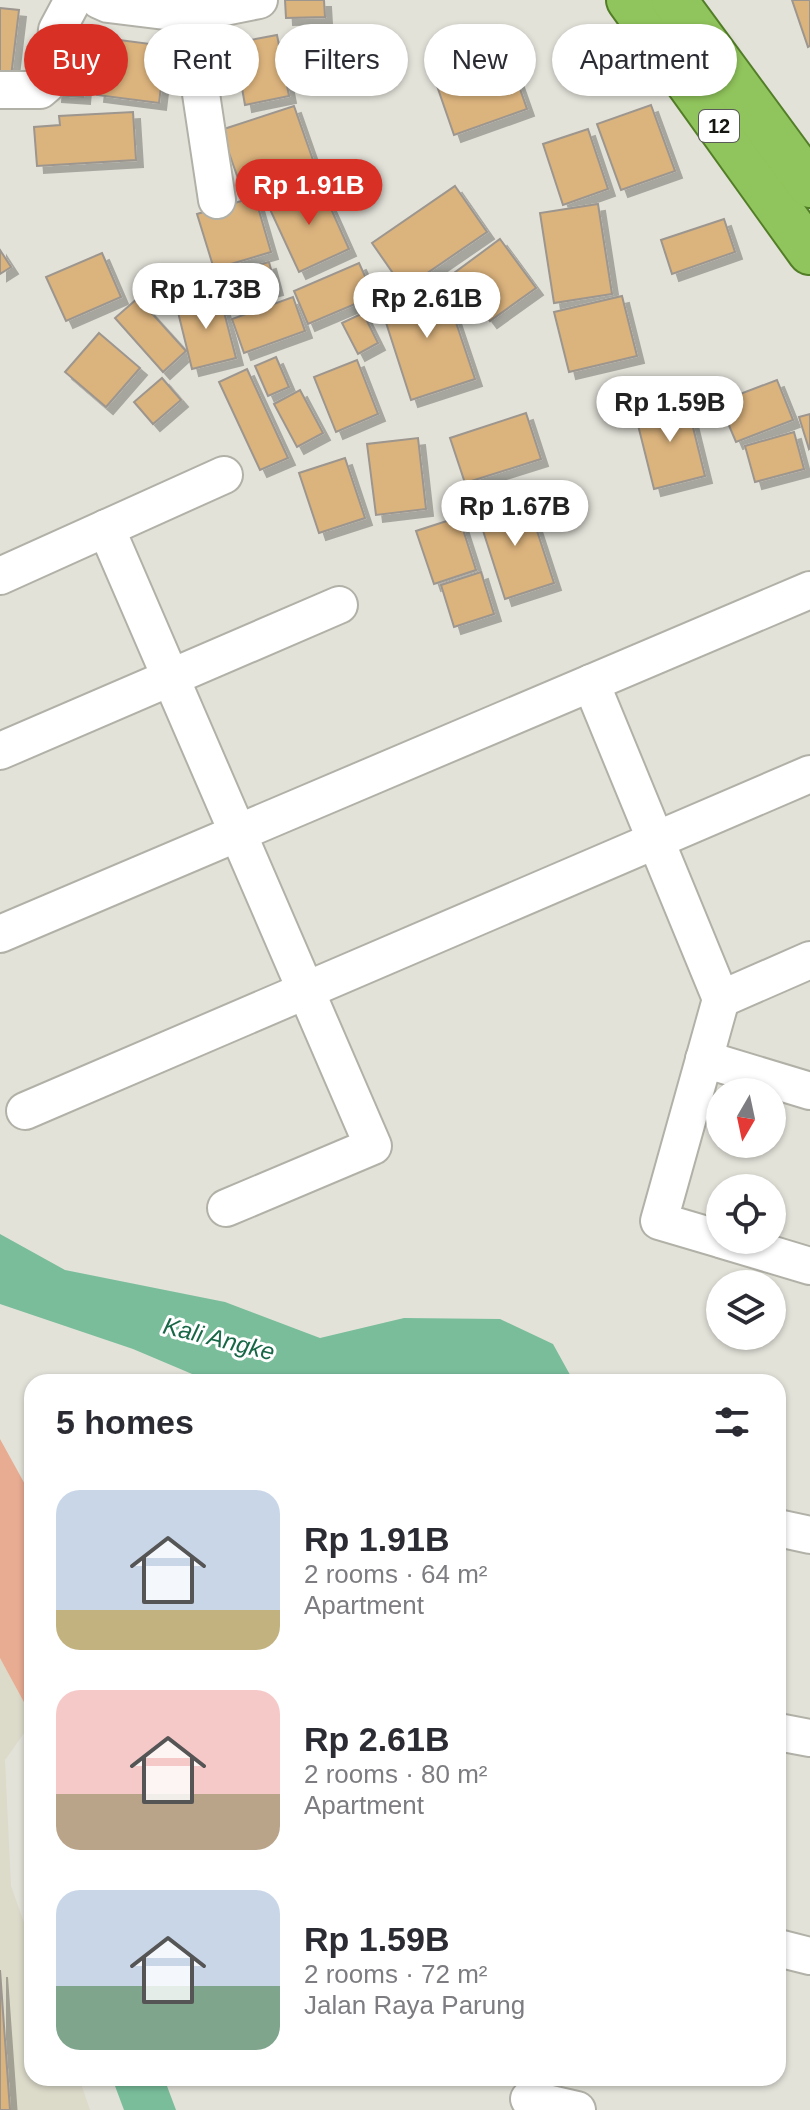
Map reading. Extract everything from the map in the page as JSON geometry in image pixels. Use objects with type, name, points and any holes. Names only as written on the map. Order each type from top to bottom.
[{"type":"highway","name":"12","points":[[629,0],[798,182]]},
{"type":"highway","name":"12","points":[[674,0],[798,182],[810,252]]},
{"type":"street","points":[[0,90],[40,90],[47,84],[53,71],[57,30],[73,0]]},
{"type":"street","points":[[99,0],[108,4],[189,14],[259,0]]},
{"type":"street","points":[[189,14],[217,200]]},
{"type":"street","points":[[0,576],[224,475]]},
{"type":"street","points":[[106,528],[373,1146],[226,1208]]},
{"type":"street","points":[[0,934],[810,590]]},
{"type":"street","points":[[0,751],[339,605]]},
{"type":"street","points":[[591,683],[721,999],[659,1221],[706,1235]]},
{"type":"street","points":[[25,1111],[810,774]]},
{"type":"street","points":[[721,999],[810,960]]},
{"type":"street","points":[[704,1059],[769,1078],[810,1064]]},
{"type":"street","points":[[786,1083],[810,1091]]},
{"type":"street","points":[[769,1254],[810,1266]]},
{"type":"street","points":[[786,1530],[810,1535]]},
{"type":"street","points":[[786,1734],[810,1738]]},
{"type":"street","points":[[786,1950],[810,1956]]},
{"type":"street","points":[[529,2099],[577,2110]]},
{"type":"shaded area","points":[[0,1439],[24,1482],[24,1702],[0,1658]]},
{"type":"shaded area","points":[[0,1658],[24,1702],[24,1733],[5,1760],[11,1886],[24,1923],[24,2086],[82,2086],[90,2110],[0,2110]]},
{"type":"water","name":"Kali Angke","points":[[0,1234],[65,1270],[225,1302],[320,1338],[404,1318],[500,1319],[553,1344],[570,1374],[192,1374],[133,1349],[0,1304]]},
{"type":"water","points":[[115,2086],[167,2086],[176,2110],[124,2110]]},
{"type":"building","points":[[285,0],[324,0],[325,17],[286,18]]},
{"type":"building","points":[[792,0],[810,0],[808,47]]},
{"type":"building","points":[[0,8],[19,10],[10,85],[0,84]]},
{"type":"building","points":[[275,35],[275,96],[289,96],[245,105],[243,96],[259,96],[259,38]]},
{"type":"building","points":[[128,41],[144,43],[144,96],[160,96],[159,103],[105,96],[128,96]]},
{"type":"building","points":[[440,96],[522,96],[527,109],[454,135]]},
{"type":"building","points":[[651,105],[675,171],[621,190],[597,124]]},
{"type":"building","points":[[294,106],[314,163],[241,187],[221,130]]},
{"type":"building","points":[[133,112],[136,160],[37,166],[34,127],[60,125],[59,116]]},
{"type":"building","points":[[588,129],[608,189],[563,205],[543,144]]},
{"type":"building","points":[[319,182],[349,249],[299,272],[268,205]]},
{"type":"building","points":[[455,186],[487,232],[404,289],[372,243]]},
{"type":"building","points":[[255,197],[271,252],[214,269],[197,214]]},
{"type":"building","points":[[598,204],[612,294],[554,303],[540,213]]},
{"type":"building","points":[[724,219],[735,252],[672,274],[661,240]]},
{"type":"building","points":[[500,239],[536,288],[490,321],[454,273]]},
{"type":"building","points":[[0,250],[11,267],[0,274]]},
{"type":"building","points":[[102,253],[121,297],[66,321],[46,277]]},
{"type":"building","points":[[269,262],[276,288],[230,301],[222,275]]},
{"type":"building","points":[[359,263],[374,296],[308,324],[294,291]]},
{"type":"building","points":[[442,281],[475,379],[411,400],[379,301]]},
{"type":"building","points":[[219,293],[236,358],[192,369],[176,304]]},
{"type":"building","points":[[622,296],[637,356],[569,372],[554,312]]},
{"type":"building","points":[[293,297],[305,331],[244,353],[232,319]]},
{"type":"building","points":[[138,298],[186,351],[163,372],[115,318]]},
{"type":"building","points":[[363,313],[378,343],[358,354],[342,323]]},
{"type":"building","points":[[99,333],[140,368],[106,407],[65,372]]},
{"type":"building","points":[[276,357],[289,387],[268,396],[255,366]]},
{"type":"building","points":[[357,360],[378,414],[336,432],[314,377]]},
{"type":"building","points":[[247,369],[288,458],[260,470],[219,382]]},
{"type":"building","points":[[162,378],[181,400],[153,424],[134,402]]},
{"type":"building","points":[[777,380],[793,420],[736,442],[719,402]]},
{"type":"building","points":[[300,390],[323,433],[297,447],[274,404]]},
{"type":"building","points":[[686,399],[705,476],[654,489],[635,413]]},
{"type":"building","points":[[526,413],[541,459],[465,483],[450,438]]},
{"type":"building","points":[[810,414],[810,448],[809,449],[799,417]]},
{"type":"building","points":[[794,432],[804,469],[755,482],[745,446]]},
{"type":"building","points":[[418,438],[426,509],[376,515],[367,444]]},
{"type":"building","points":[[345,458],[365,518],[319,533],[299,473]]},
{"type":"building","points":[[526,497],[554,583],[505,599],[477,512]]},
{"type":"building","points":[[459,517],[476,570],[434,584],[416,531]]},
{"type":"building","points":[[481,572],[494,614],[454,627],[441,585]]},
{"type":"building","points":[[0,1970],[10,2110],[0,2110]]}]
